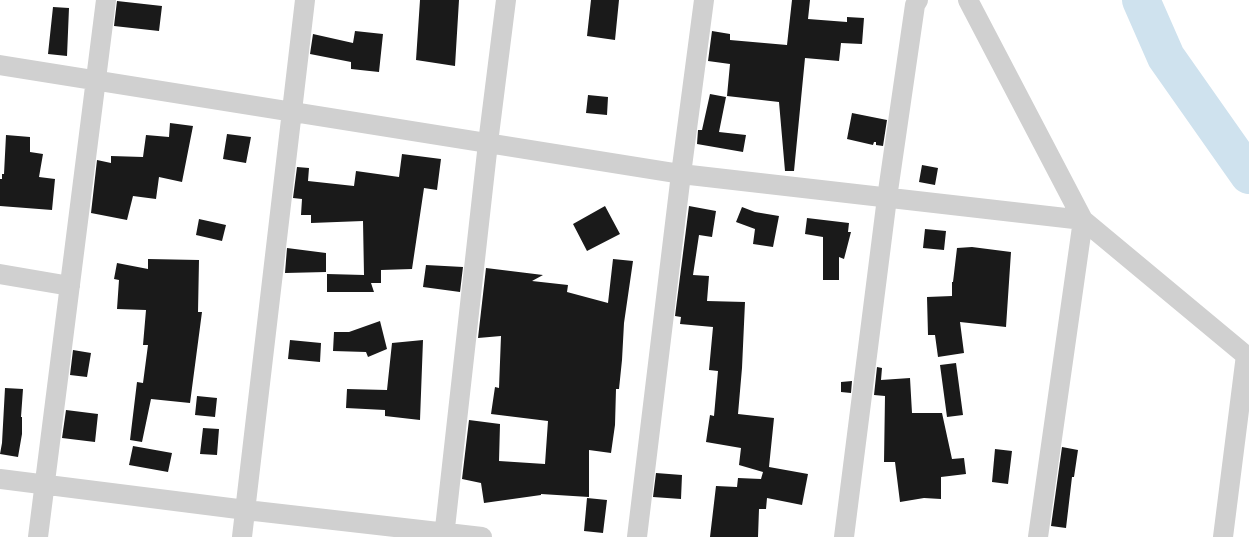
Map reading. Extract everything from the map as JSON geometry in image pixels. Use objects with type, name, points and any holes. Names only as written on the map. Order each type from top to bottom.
[{"type":"street","points":[[38,537],[106,0]]},
{"type":"street","points":[[242,537],[305,0]]},
{"type":"street","points":[[444,535],[488,143],[506,0]]},
{"type":"street","points":[[637,537],[681,174],[704,0]]},
{"type":"street","points":[[844,537],[888,198],[915,5],[918,0]]},
{"type":"street","points":[[968,0],[1083,220],[1248,356],[1223,537]]},
{"type":"street","points":[[0,65],[681,174],[1083,220]]},
{"type":"street","points":[[1038,537],[1083,220]]},
{"type":"street","points":[[0,274],[70,286]]},
{"type":"street","points":[[0,479],[444,535],[482,537]]},
{"type":"building","points":[[420,0],[459,0],[455,66],[416,60]]},
{"type":"building","points":[[591,0],[619,0],[615,40],[587,36]]},
{"type":"building","points":[[792,0],[810,0],[808,19],[847,22],[847,17],[864,18],[862,44],[841,43],[839,61],[805,58],[794,171],[785,171],[779,102],[727,96],[730,64],[708,61],[712,31],[730,34],[730,40],[787,45]]},
{"type":"building","points":[[117,1],[162,6],[159,31],[114,26]]},
{"type":"building","points":[[53,7],[69,8],[67,56],[48,54]]},
{"type":"building","points":[[355,31],[383,34],[379,72],[351,69],[351,62],[310,54],[313,34],[353,43]]},
{"type":"building","points":[[710,94],[726,97],[719,132],[746,135],[743,152],[697,144],[698,130],[702,130]]},
{"type":"building","points":[[588,95],[608,97],[607,115],[586,113]]},
{"type":"building","points":[[852,113],[887,120],[883,146],[876,145],[876,142],[874,142],[873,145],[847,139]]},
{"type":"building","points":[[170,123],[193,126],[182,182],[159,177],[156,199],[133,196],[127,220],[91,213],[97,160],[111,163],[111,156],[143,157],[146,135],[169,137]]},
{"type":"building","points":[[227,134],[251,137],[246,163],[223,159]]},
{"type":"building","points":[[6,135],[30,137],[30,152],[43,154],[39,177],[55,179],[52,210],[0,206],[0,179],[2,179],[2,174],[4,174]]},
{"type":"building","points":[[402,154],[441,159],[437,190],[424,188],[412,269],[381,270],[381,283],[371,283],[374,292],[327,292],[327,274],[364,275],[363,221],[311,223],[311,215],[301,215],[302,199],[293,198],[297,167],[309,168],[308,181],[354,186],[356,171],[399,177]]},
{"type":"building","points":[[922,165],[938,168],[935,185],[919,182]]},
{"type":"building","points":[[605,206],[620,234],[587,251],[573,224]]},
{"type":"building","points":[[689,206],[716,211],[712,237],[699,235],[693,275],[709,276],[707,301],[745,302],[738,414],[774,418],[769,467],[808,474],[802,505],[767,498],[766,509],[759,509],[758,537],[710,537],[716,486],[737,487],[738,478],[761,479],[763,472],[739,465],[741,448],[706,442],[710,415],[714,416],[718,371],[709,370],[713,327],[680,324],[681,317],[675,316]]},
{"type":"building","points":[[742,207],[755,212],[779,216],[773,247],[753,244],[755,229],[736,222]]},
{"type":"building","points":[[807,218],[849,223],[848,232],[851,232],[844,259],[839,257],[839,280],[823,280],[823,237],[805,234]]},
{"type":"building","points":[[199,219],[226,225],[222,241],[196,235]]},
{"type":"building","points":[[925,229],[946,231],[944,250],[923,248]]},
{"type":"building","points":[[972,247],[1011,252],[1006,327],[960,322],[964,353],[938,357],[935,335],[928,335],[927,297],[952,296],[952,282],[957,248]]},
{"type":"building","points":[[287,248],[326,253],[326,272],[285,273]]},
{"type":"building","points":[[148,259],[199,260],[198,312],[202,312],[190,403],[151,399],[142,442],[130,440],[137,382],[143,383],[148,345],[143,345],[146,310],[117,309],[119,280],[114,279],[117,263],[148,269]]},
{"type":"building","points":[[613,259],[633,261],[624,323],[619,389],[616,389],[615,425],[611,453],[589,450],[589,497],[541,494],[484,503],[481,483],[462,479],[469,420],[500,424],[499,461],[545,464],[548,421],[491,414],[495,387],[499,388],[501,336],[478,338],[486,268],[543,275],[532,281],[568,285],[567,292],[608,303]]},
{"type":"building","points":[[426,265],[463,267],[460,292],[423,287]]},
{"type":"building","points":[[380,321],[387,349],[368,357],[366,352],[333,351],[334,332],[349,332]]},
{"type":"building","points":[[290,340],[321,343],[320,362],[288,359]]},
{"type":"building","points":[[423,340],[420,420],[385,416],[385,410],[346,408],[347,389],[387,390],[392,343]]},
{"type":"building","points":[[73,350],[91,353],[87,377],[70,375]]},
{"type":"building","points":[[956,363],[963,415],[947,417],[940,365]]},
{"type":"building","points":[[877,367],[882,368],[881,380],[910,378],[912,413],[942,413],[952,459],[964,458],[966,474],[941,477],[941,499],[924,498],[900,502],[895,462],[884,462],[885,396],[874,395]]},
{"type":"building","points":[[852,381],[851,393],[841,392],[841,382]]},
{"type":"building","points":[[5,388],[23,389],[21,417],[22,434],[18,457],[0,454]]},
{"type":"building","points":[[197,396],[217,398],[215,417],[195,415]]},
{"type":"building","points":[[66,410],[98,414],[95,442],[62,438]]},
{"type":"building","points":[[203,428],[219,429],[217,455],[200,454]]},
{"type":"building","points":[[133,446],[172,453],[168,472],[129,465]]},
{"type":"building","points":[[1062,447],[1078,450],[1074,477],[1072,477],[1066,528],[1051,526]]},
{"type":"building","points":[[995,449],[1012,451],[1008,484],[992,482]]},
{"type":"building","points":[[656,473],[682,475],[681,499],[653,497]]},
{"type":"building","points":[[587,498],[607,500],[603,533],[584,531]]},
{"type":"waterway","points":[[1141,0],[1166,57],[1249,175]]}]
